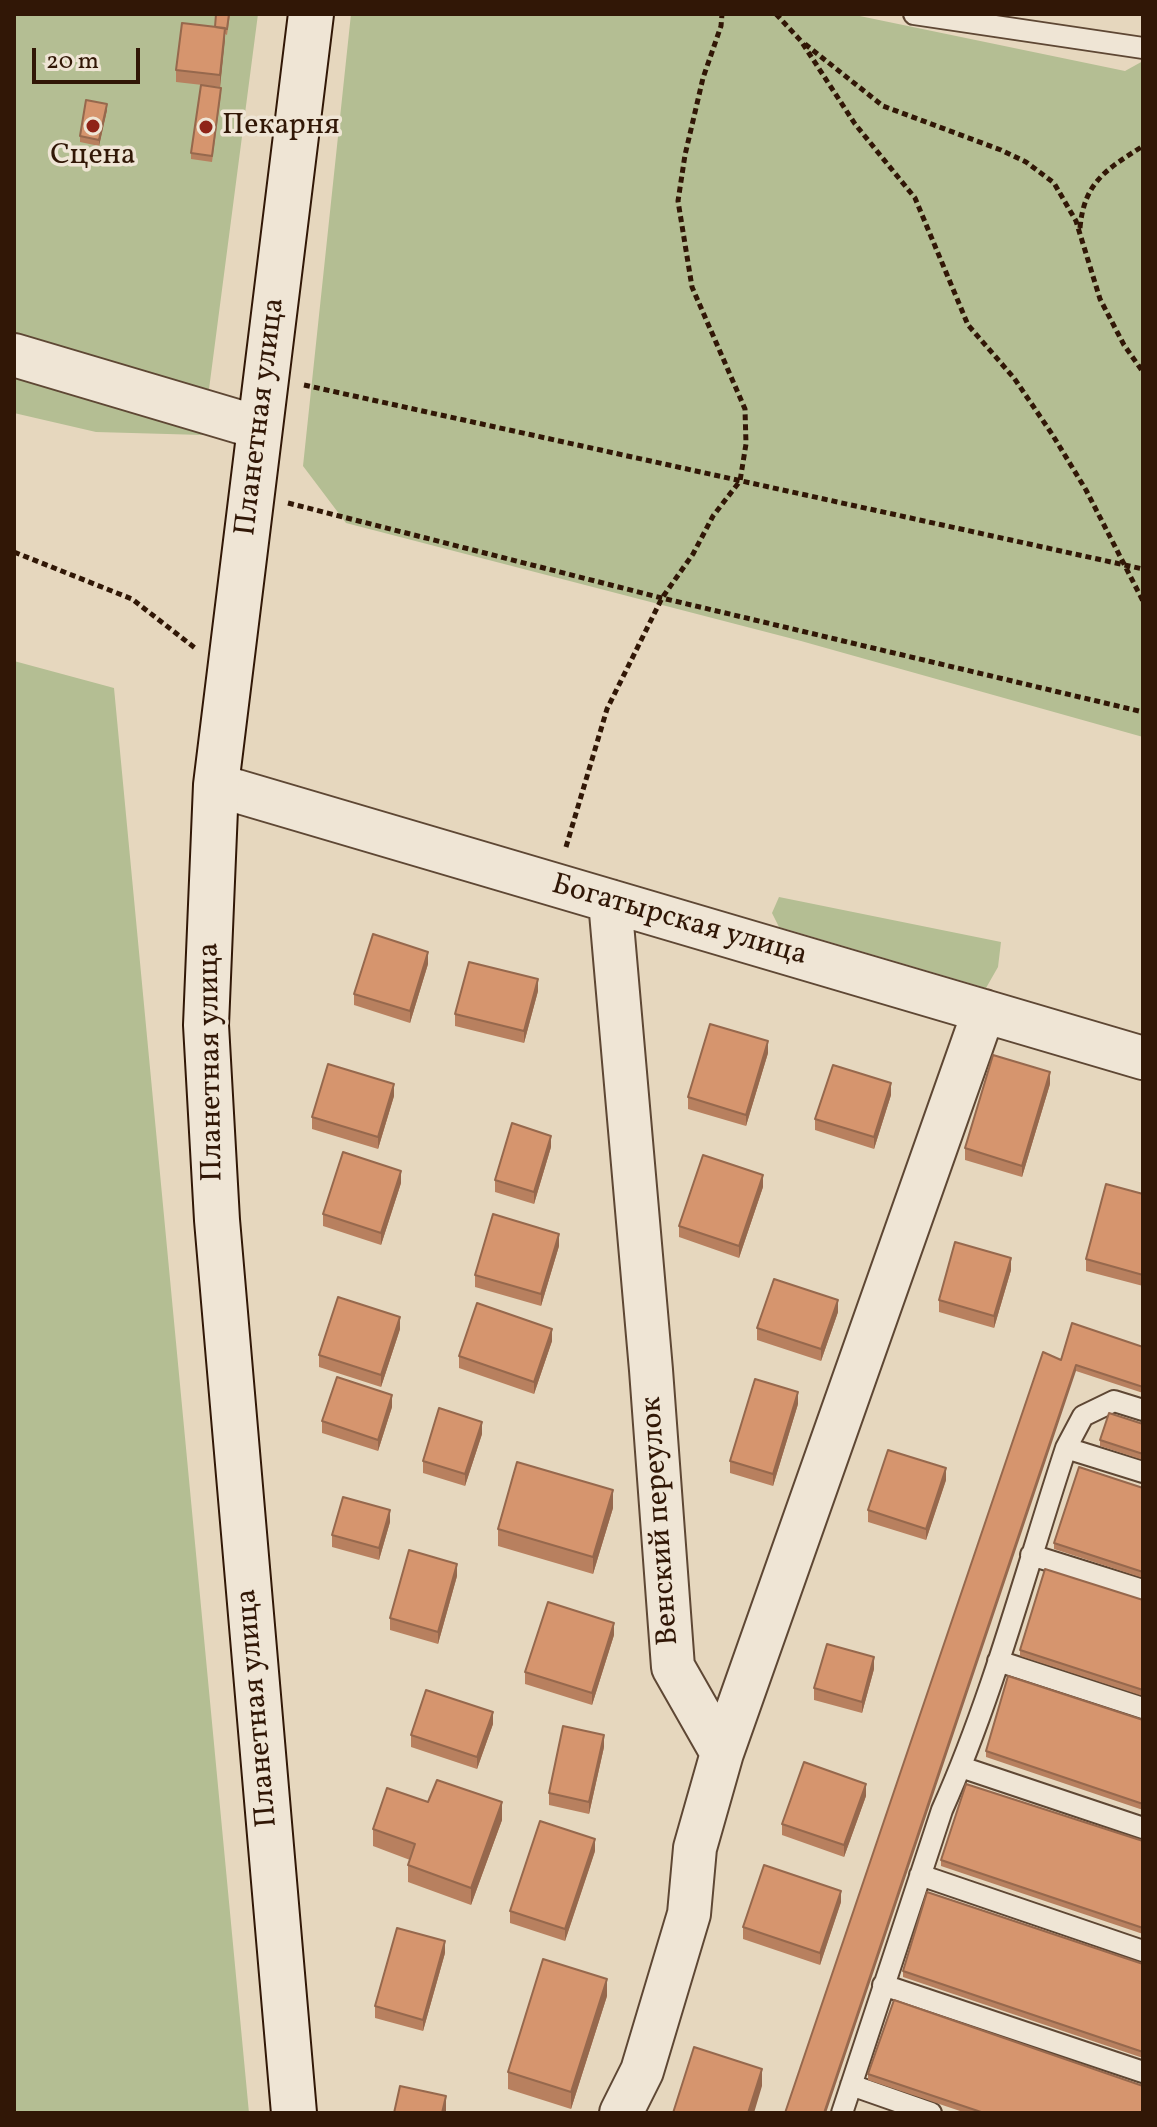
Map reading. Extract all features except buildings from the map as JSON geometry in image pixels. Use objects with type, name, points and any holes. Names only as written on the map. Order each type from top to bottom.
[{"type":"main road","name":"Планетная улица","points":[[294,2113],[217,1220],[206,1025],[216,785],[311,14]]},
{"type":"street","points":[[14,355],[260,428]]},
{"type":"street","name":"Богатырская улица","points":[[216,785],[1143,1058]]},
{"type":"street","name":"Венский переулок","points":[[610,901],[651,1370],[673,1667],[722,1753]]},
{"type":"street","points":[[621,2113],[642,2071],[689,1914],[695,1848],[722,1753],[984,1011]]},
{"type":"lane","points":[[914,14],[1143,48]]},
{"type":"lane","points":[[842,2113],[942,1810],[961,1767],[998,1661],[1066,1448],[1083,1416],[1114,1401],[1143,1410]]},
{"type":"lane","points":[[1066,1448],[1143,1472]]},
{"type":"lane","points":[[1031,1555],[1143,1590]]},
{"type":"lane","points":[[998,1661],[1143,1708]]},
{"type":"lane","points":[[961,1767],[1143,1828]]},
{"type":"lane","points":[[920,1875],[1143,1951]]},
{"type":"lane","points":[[883,1985],[1143,2072]]},
{"type":"lane","points":[[851,2085],[931,2113]]},
{"type":"path","points":[[563,856],[607,709],[662,598],[693,554],[713,516],[740,481],[746,444],[745,409],[692,287],[678,201],[703,78],[721,26],[722,14]]},
{"type":"path","points":[[776,14],[801,41],[883,106],[1001,150],[1054,183],[1076,221],[1100,299],[1124,345],[1143,372]]},
{"type":"path","points":[[801,41],[855,124],[915,198],[968,325],[1014,378],[1052,434],[1086,490],[1143,601]]},
{"type":"path","points":[[1080,233],[1081,215],[1093,184],[1106,170],[1143,146]]},
{"type":"path","points":[[267,377],[1143,569]]},
{"type":"path","points":[[252,494],[662,598],[1143,712]]},
{"type":"path","points":[[14,552],[132,599],[230,675]]},
{"type":"green space","points":[[14,14],[258,14],[203,435],[96,432],[14,413]]},
{"type":"green space","points":[[351,14],[850,14],[1125,71],[1143,61],[1143,737],[801,641],[346,523],[303,466]]},
{"type":"green space","points":[[14,661],[114,688],[249,2113],[14,2113]]},
{"type":"green space","points":[[779,897],[1001,942],[998,967],[986,988],[779,927],[772,913]]},
{"type":"place","name":"Сцена","points":[[93,126]]},
{"type":"place","name":"Пекарня","points":[[206,127]]}]
